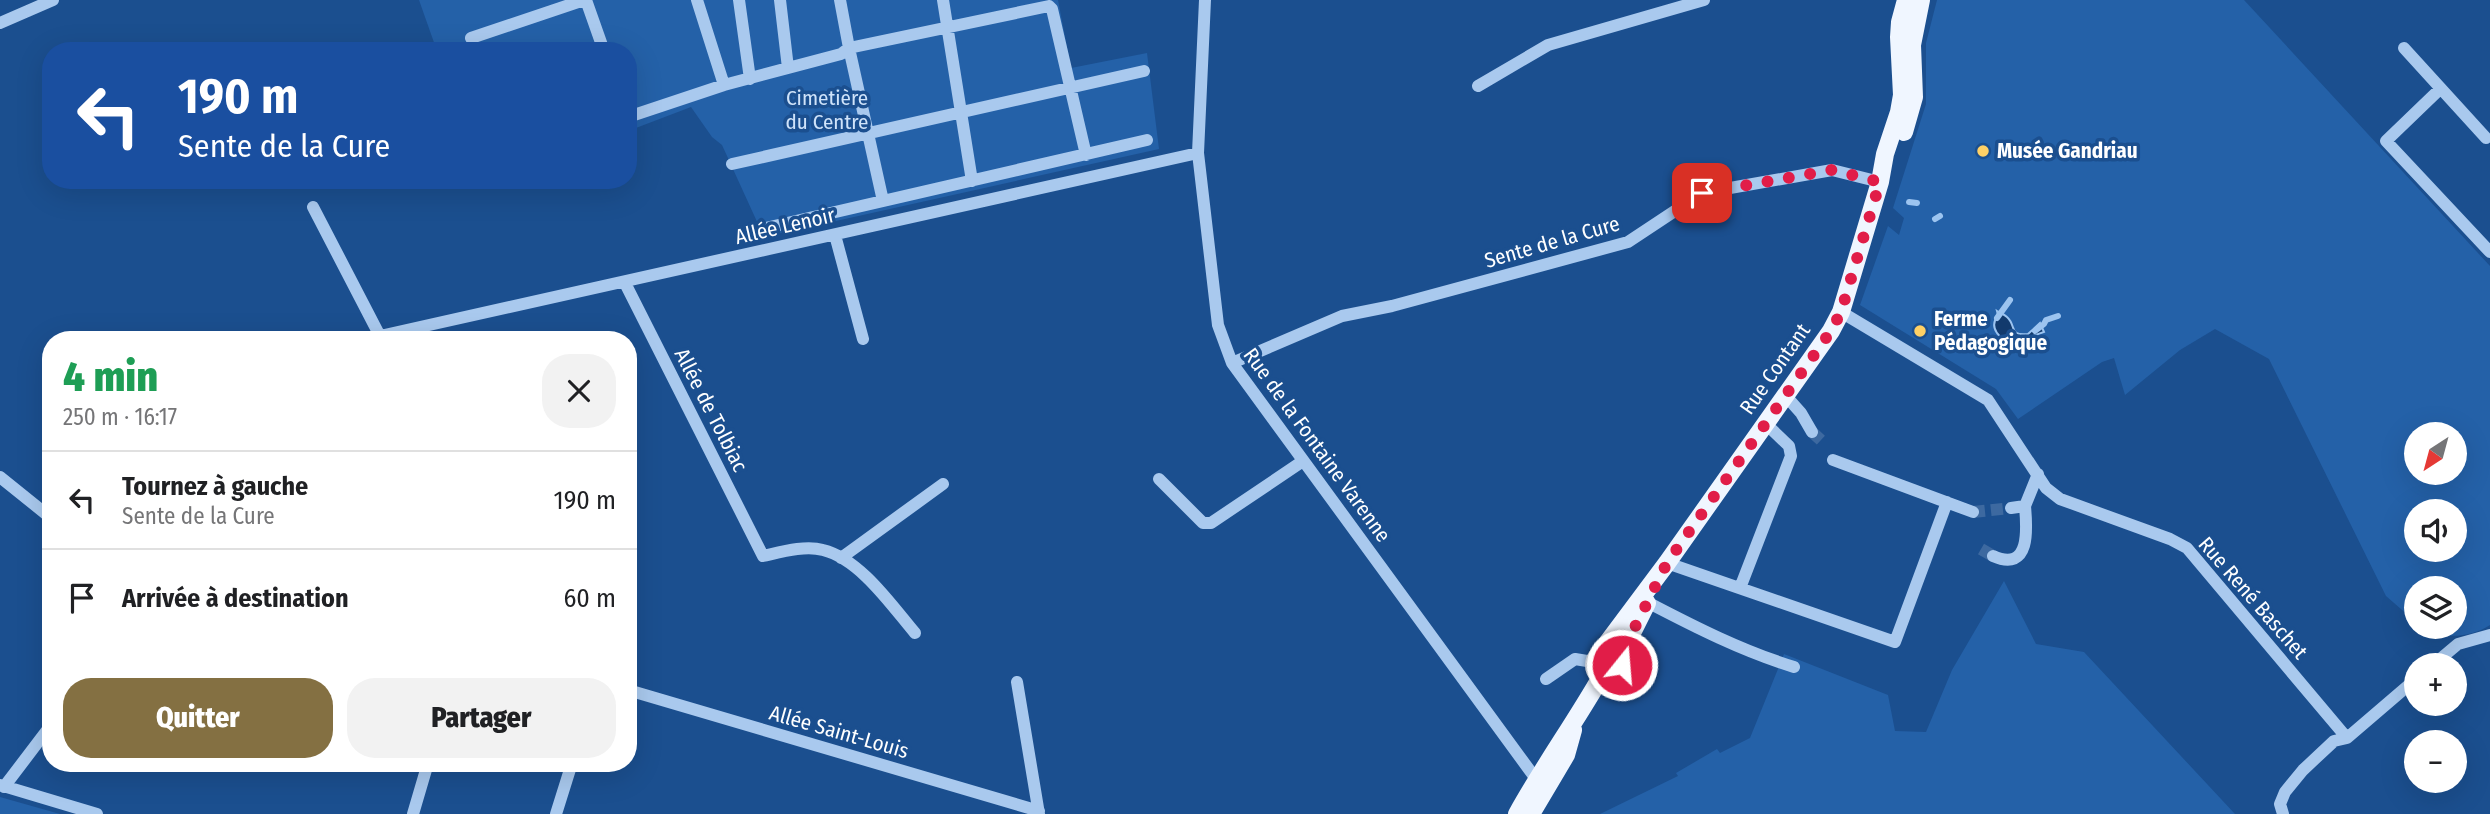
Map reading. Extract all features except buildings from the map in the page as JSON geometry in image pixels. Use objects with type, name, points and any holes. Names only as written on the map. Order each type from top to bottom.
[{"type":"main road","name":"Rue Contant","points":[[1605,662],[1608,642],[1831,331],[1841,312],[1899,112],[1902,95],[1899,37],[1906,0]]},
{"type":"main road","name":"Rue Contant","points":[[1880,182],[1896,157],[1912,109],[1912,45],[1921,0]]},
{"type":"main road","name":"Rue Contant","points":[[1531,814],[1566,755],[1575,722],[1605,662],[1647,602],[1667,563]]},
{"type":"main road","name":"Rue Contant","points":[[1517,814],[1555,747],[1575,722]]},
{"type":"street","points":[[0,23],[53,0]]},
{"type":"street","points":[[471,38],[585,0],[601,42]]},
{"type":"street","points":[[697,0],[724,85]]},
{"type":"street","points":[[739,0],[750,79]]},
{"type":"street","points":[[780,0],[788,68]]},
{"type":"street","points":[[840,0],[883,201]]},
{"type":"street","points":[[943,0],[972,181]]},
{"type":"street","name":"Rue de la Fontaine Varenne","points":[[1205,0],[1198,153],[1218,325],[1232,363],[1536,779]]},
{"type":"street","points":[[1479,86],[1548,45],[1704,0]]},
{"type":"street","points":[[637,114],[724,85],[841,54],[849,48],[1049,6],[1052,9],[1086,155]]},
{"type":"street","points":[[2404,48],[2486,138]]},
{"type":"street","points":[[732,164],[1144,71]]},
{"type":"street","points":[[2440,89],[2386,141],[2490,253]]},
{"type":"street","points":[[762,229],[1147,140]]},
{"type":"street","name":"Allée Lenoir","points":[[412,331],[1198,153]]},
{"type":"street","name":"Sente de la Cure","points":[[1232,363],[1342,316],[1392,306],[1628,242],[1702,193],[1832,170],[1880,182]]},
{"type":"street","points":[[313,207],[377,331]]},
{"type":"street","points":[[835,235],[863,339]]},
{"type":"street","name":"Allée de Tolbiac","points":[[625,283],[763,556],[795,550],[822,549],[841,558]]},
{"type":"street","name":"Rue René Baschet","points":[[1841,312],[1988,400],[2046,488],[2060,499],[2170,539],[2187,548],[2347,738]]},
{"type":"street","points":[[1785,395],[1801,412],[1812,432]]},
{"type":"street","points":[[1740,588],[1791,456],[1789,446],[1765,423]]},
{"type":"street","points":[[1833,460],[1973,512]]},
{"type":"street","points":[[1159,479],[1203,523],[1212,523],[1303,461]]},
{"type":"street","points":[[1993,556],[2003,560],[2015,558],[2023,550],[2028,538],[2025,506],[2038,474]]},
{"type":"street","points":[[0,477],[42,511]]},
{"type":"street","points":[[915,633],[870,581],[841,558],[943,484]]},
{"type":"street","points":[[1667,563],[1895,642],[1947,502]]},
{"type":"street","points":[[2011,508],[2025,506]]},
{"type":"street","points":[[1647,602],[1709,635],[1766,659],[1794,667]]},
{"type":"street","points":[[2447,653],[2458,644],[2490,635]]},
{"type":"street","points":[[1546,679],[1575,659],[1605,662]]},
{"type":"street","points":[[1017,682],[1039,812]]},
{"type":"street","points":[[2283,814],[2280,804],[2285,792],[2303,770],[2334,741],[2347,738],[2404,689]]},
{"type":"street","name":"Allée Saint-Louis","points":[[637,693],[1039,812]]},
{"type":"street","points":[[42,735],[2,786],[97,814]]},
{"type":"street","points":[[413,814],[425,772]]},
{"type":"street","points":[[556,814],[569,772]]},
{"type":"green space","name":"Cimetière du Centre","points":[[419,0],[1058,0],[1071,68],[1147,53],[1159,149],[764,237],[722,145],[712,137],[691,107],[637,128],[637,42],[434,42]]},
{"type":"green space","points":[[1937,0],[2244,0],[2490,266],[2490,625],[2467,635],[2467,576],[2404,576],[2404,612],[2386,596],[2269,359],[2215,329],[2180,350],[2125,395],[2114,358],[2102,362],[2018,419],[1996,389],[1860,305],[1888,226],[1899,235],[1904,218],[1893,208],[1926,104],[1926,43]]},
{"type":"green space","points":[[2004,581],[2036,644],[2084,652],[2235,814],[1600,814],[1678,776],[1676,773],[1717,749],[1720,753],[1750,738],[1784,654],[1888,695],[1895,731],[1926,732],[1952,670]]},
{"type":"green space","points":[[0,797],[60,814],[0,814]]},
{"type":"shaded area","points":[[1997,311],[2010,320],[2015,332],[2028,334],[2040,323],[2044,332],[2024,339],[2003,339],[1994,328]]},
{"type":"waterway","points":[[1909,202],[1917,203]]},
{"type":"waterway","points":[[1935,219],[1940,216]]},
{"type":"waterway","points":[[1997,318],[2010,300]]},
{"type":"waterway","points":[[2035,331],[2046,320],[2058,316]]},
{"type":"tunnel","points":[[1812,432],[1823,442]]},
{"type":"tunnel","points":[[1973,512],[2011,508]]},
{"type":"tunnel","points":[[1981,549],[1993,556]]},
{"type":"place","name":"Musée Gandriau","points":[[1983,151]]},
{"type":"place","name":"Ferme Pédagogique","points":[[1920,331]]},
{"type":"route","points":[[1622,665],[1620,657],[1667,563],[1831,331],[1841,312],[1880,182],[1832,170],[1702,193]]}]
